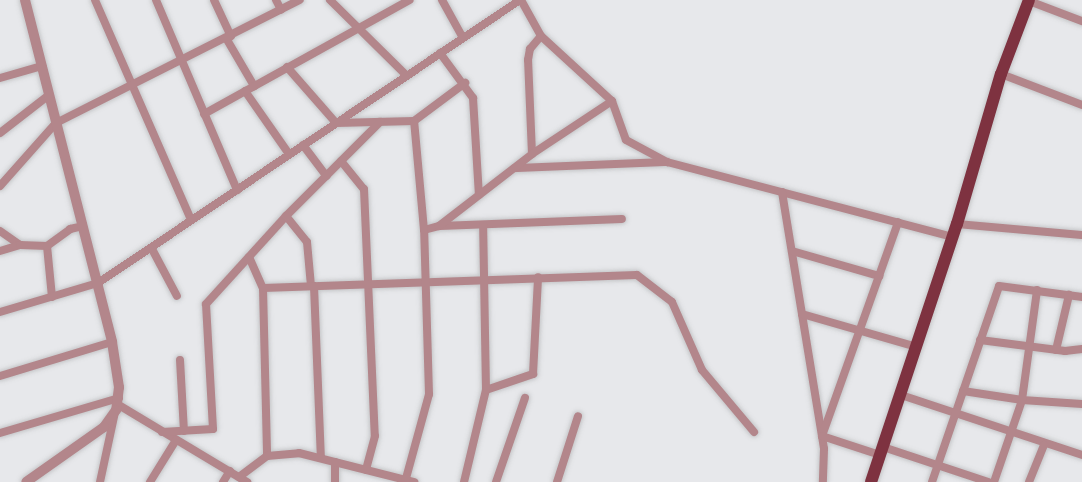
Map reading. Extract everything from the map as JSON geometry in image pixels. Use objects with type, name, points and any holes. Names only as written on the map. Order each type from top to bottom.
[{"type":"main road","points":[[871,482],[953,237],[1002,74],[1029,1]]},
{"type":"street","points":[[25,0],[112,342],[117,404],[100,482]]},
{"type":"street","points":[[95,0],[135,86],[191,220]]},
{"type":"street","points":[[156,0],[237,190]]},
{"type":"street","points":[[214,0],[229,37],[254,86]]},
{"type":"street","points":[[276,0],[280,10]]},
{"type":"street","points":[[0,186],[56,123],[135,86],[300,0]]},
{"type":"street","points":[[330,0],[407,76]]},
{"type":"street","points":[[204,114],[410,0]]},
{"type":"street","points":[[442,0],[463,39]]},
{"type":"street","points":[[0,312],[98,283],[521,0],[541,36],[612,101],[626,140],[667,162],[953,237]]},
{"type":"street","points":[[1029,1],[1082,21]]},
{"type":"street","points":[[532,154],[528,60],[530,49],[541,36]]},
{"type":"street","points":[[440,53],[465,83],[473,98],[479,195]]},
{"type":"street","points":[[0,78],[42,66]]},
{"type":"street","points":[[287,67],[336,123]]},
{"type":"street","points":[[1002,74],[1082,105]]},
{"type":"street","points":[[336,123],[414,122],[465,83]]},
{"type":"street","points":[[245,91],[289,154]]},
{"type":"street","points":[[0,133],[49,95]]},
{"type":"street","points":[[439,226],[532,154],[612,101]]},
{"type":"street","points":[[162,432],[213,429],[206,304],[286,216],[380,122]]},
{"type":"street","points":[[239,477],[267,456],[299,453],[408,481],[429,394],[424,230],[414,122]]},
{"type":"street","points":[[303,145],[326,176]]},
{"type":"street","points":[[341,161],[364,189],[366,284],[375,436],[366,470]]},
{"type":"street","points":[[514,168],[667,162]]},
{"type":"street","points":[[782,192],[822,436],[823,482]]},
{"type":"street","points":[[286,216],[307,242],[313,286],[321,458]]},
{"type":"street","points":[[424,230],[439,226],[622,219]]},
{"type":"street","points":[[822,436],[898,222]]},
{"type":"street","points":[[957,224],[1082,235]]},
{"type":"street","points":[[464,482],[486,390],[483,225]]},
{"type":"street","points":[[0,251],[20,245],[47,246],[70,229],[83,226]]},
{"type":"street","points":[[0,231],[20,245]]},
{"type":"street","points":[[47,246],[52,297]]},
{"type":"street","points":[[152,249],[177,296]]},
{"type":"street","points":[[792,250],[879,276]]},
{"type":"street","points":[[249,256],[263,288],[267,456]]},
{"type":"street","points":[[263,288],[637,275],[672,302],[702,370],[754,432]]},
{"type":"street","points":[[486,390],[533,374],[538,277]]},
{"type":"street","points":[[932,482],[999,286],[1082,297]]},
{"type":"street","points":[[994,482],[1022,400],[1037,290]]},
{"type":"street","points":[[1056,350],[1069,295]]},
{"type":"street","points":[[802,314],[917,347]]},
{"type":"street","points":[[980,340],[1056,350],[1082,349]]},
{"type":"street","points":[[0,376],[112,342]]},
{"type":"street","points":[[180,360],[184,431]]},
{"type":"street","points":[[963,391],[1022,400],[1082,404]]},
{"type":"street","points":[[901,395],[1044,445],[1082,455]]},
{"type":"street","points":[[496,482],[525,398]]},
{"type":"street","points":[[26,482],[104,427],[117,404]]},
{"type":"street","points":[[0,433],[117,404],[247,482]]},
{"type":"street","points":[[559,481],[578,416]]},
{"type":"street","points":[[822,436],[938,465],[988,482]]},
{"type":"street","points":[[150,482],[176,440]]},
{"type":"street","points":[[1029,482],[1044,445]]},
{"type":"street","points":[[334,462],[335,482]]},
{"type":"street","points":[[223,482],[230,471]]}]
